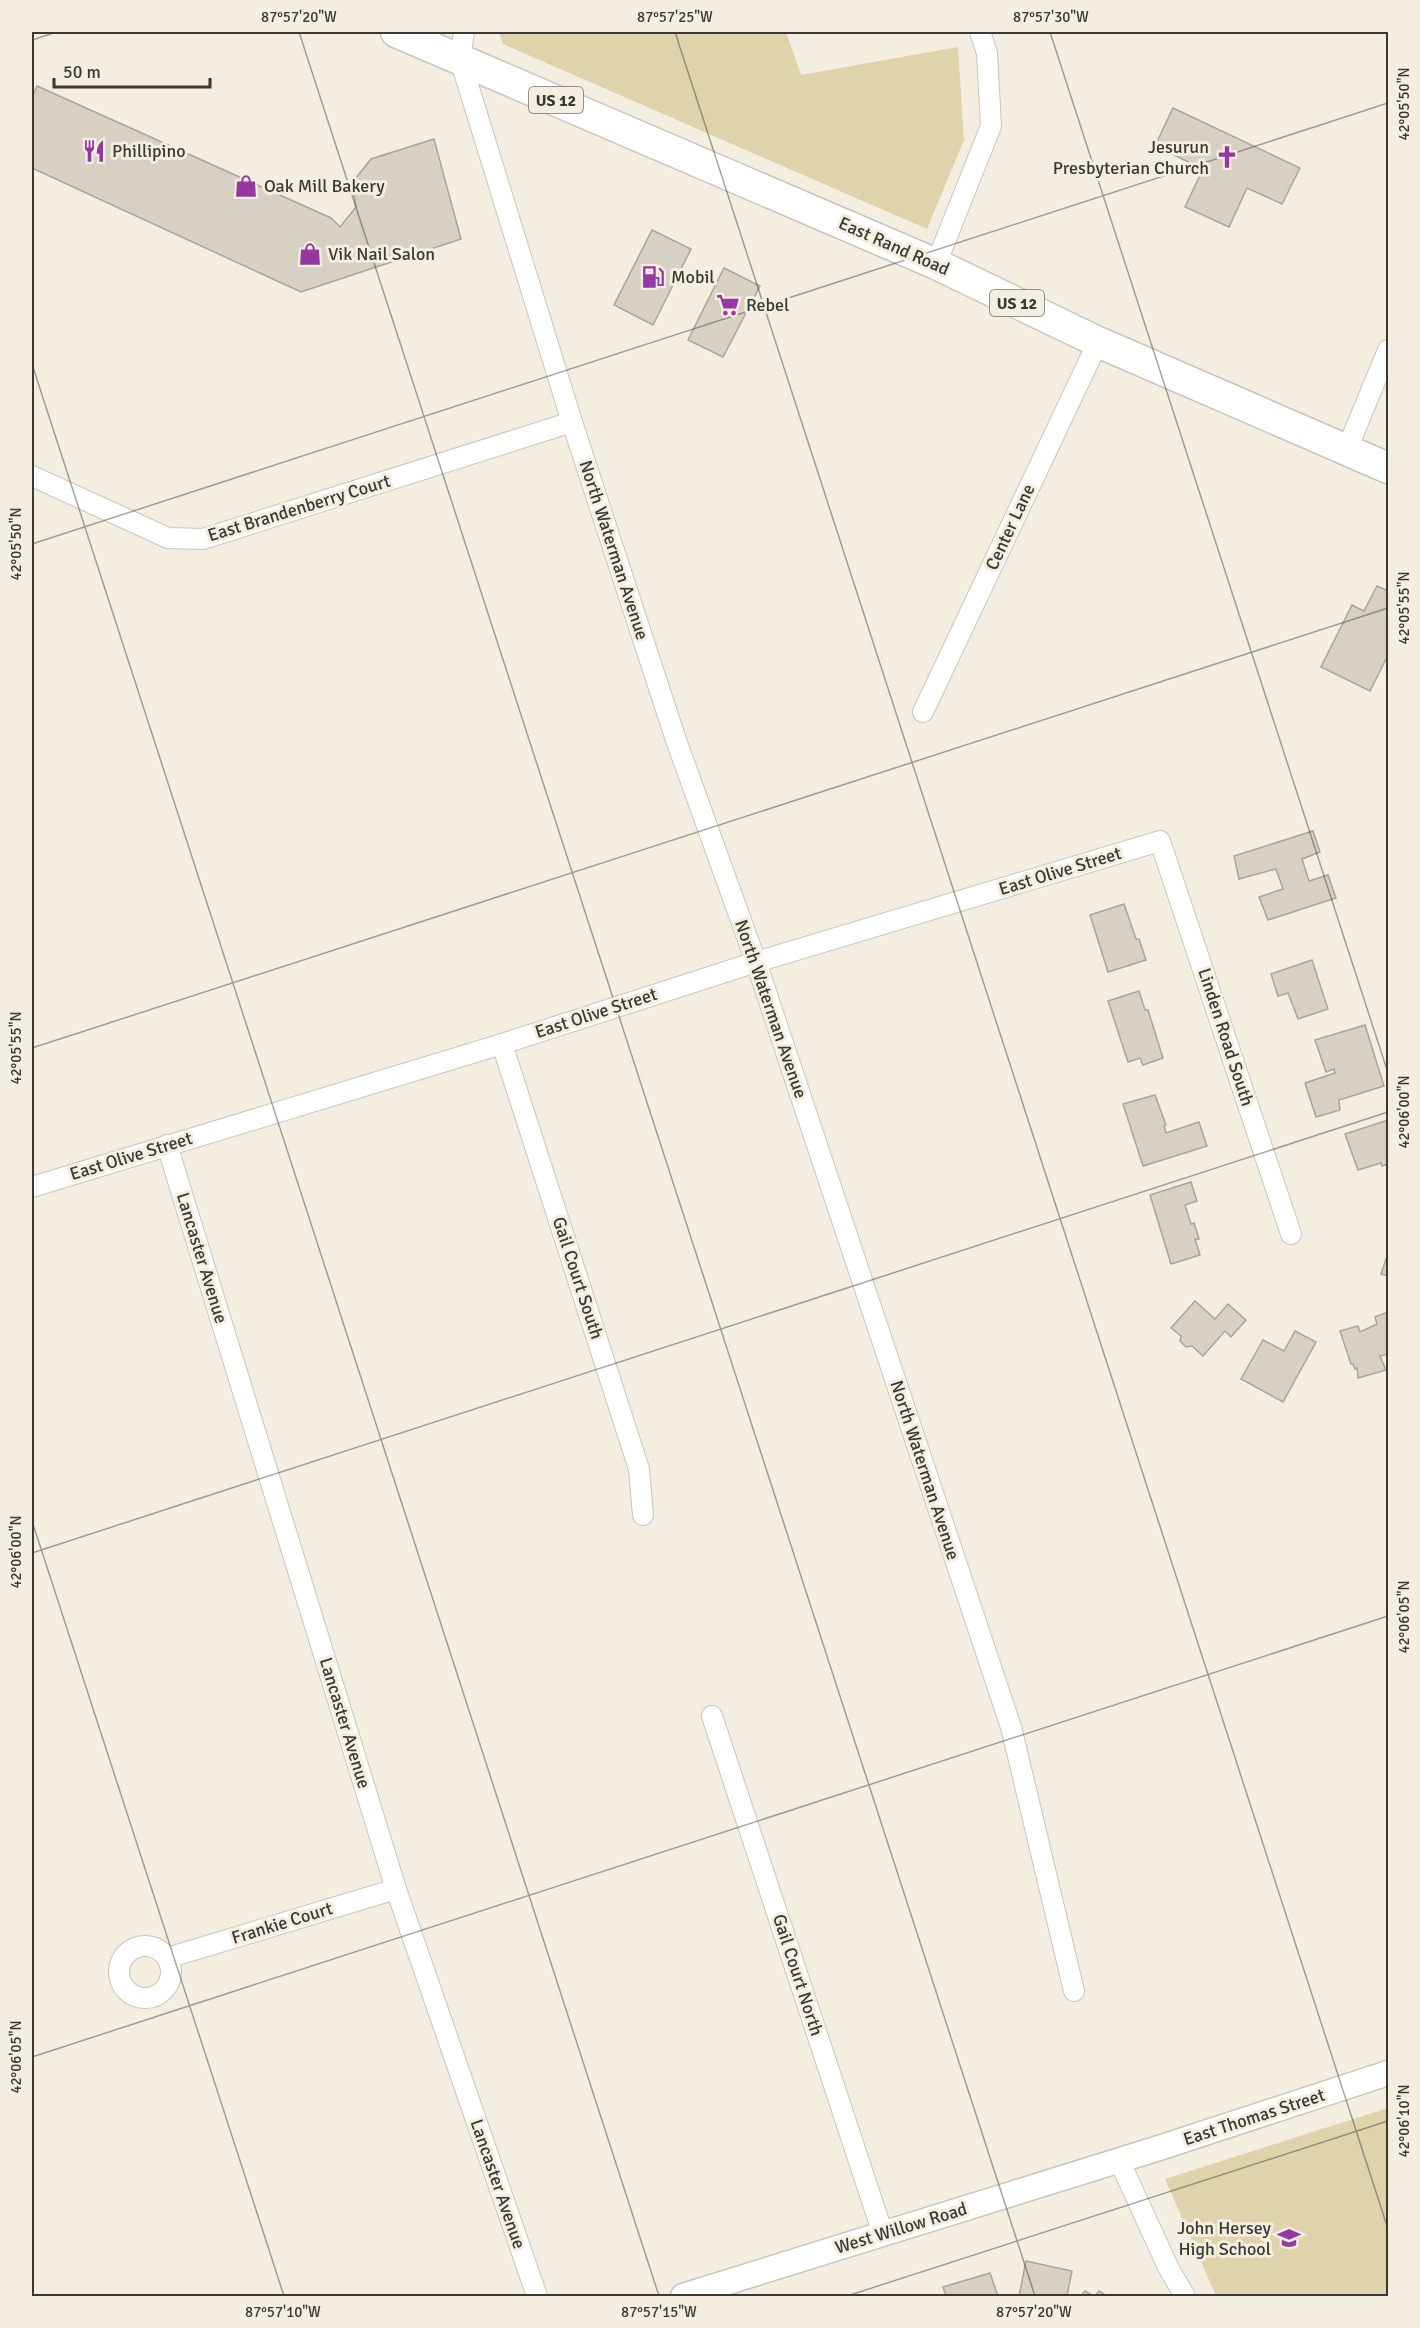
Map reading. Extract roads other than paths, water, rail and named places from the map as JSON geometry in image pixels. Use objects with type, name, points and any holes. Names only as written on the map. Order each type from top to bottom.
[{"type":"main road","name":"East Rand Road","points":[[396,32],[462,45],[936,264],[1098,342],[1389,468]]},
{"type":"street","points":[[936,264],[991,126],[987,53],[980,32]]},
{"type":"street","name":"North Waterman Avenue","points":[[462,45],[572,422],[676,741],[756,962],[1011,1727],[1074,1991]]},
{"type":"street","name":"Center Lane","points":[[923,712],[1098,342]]},
{"type":"street","points":[[1347,449],[1389,350]]},
{"type":"street","name":"East Brandenberry Court","points":[[32,476],[168,538],[203,539],[572,422]]},
{"type":"street","name":"East Olive Street","points":[[32,1187],[502,1044],[756,962],[1160,841]]},
{"type":"street","name":"Linden Road South","points":[[1160,841],[1291,1234]]},
{"type":"street","name":"Gail Court South","points":[[502,1044],[639,1468],[643,1515]]},
{"type":"street","name":"Lancaster Avenue","points":[[167,1145],[396,1888],[537,2296]]},
{"type":"street","name":"Gail Court North","points":[[712,1716],[883,2234]]},
{"type":"street","name":"Frankie Court","points":[[167,1958],[396,1888]]},
{"type":"street","name":"East Thomas Street","points":[[1119,2160],[1389,2073]]},
{"type":"street","points":[[1119,2160],[1185,2296]]},
{"type":"street","name":"West Willow Road","points":[[683,2296],[1119,2160]]},
{"type":"place","name":"Phillipino","points":[[94,151]]},
{"type":"place","name":"Jesurun Presbyterian Church","points":[[1227,157]]},
{"type":"place","name":"Oak Mill Bakery","points":[[246,186]]},
{"type":"place","name":"Vik Nail Salon","points":[[310,254]]},
{"type":"place","name":"Mobil","points":[[653,277]]},
{"type":"place","name":"Rebel","points":[[728,305]]},
{"type":"place","name":"John Hersey High School","points":[[1289,2238]]}]
